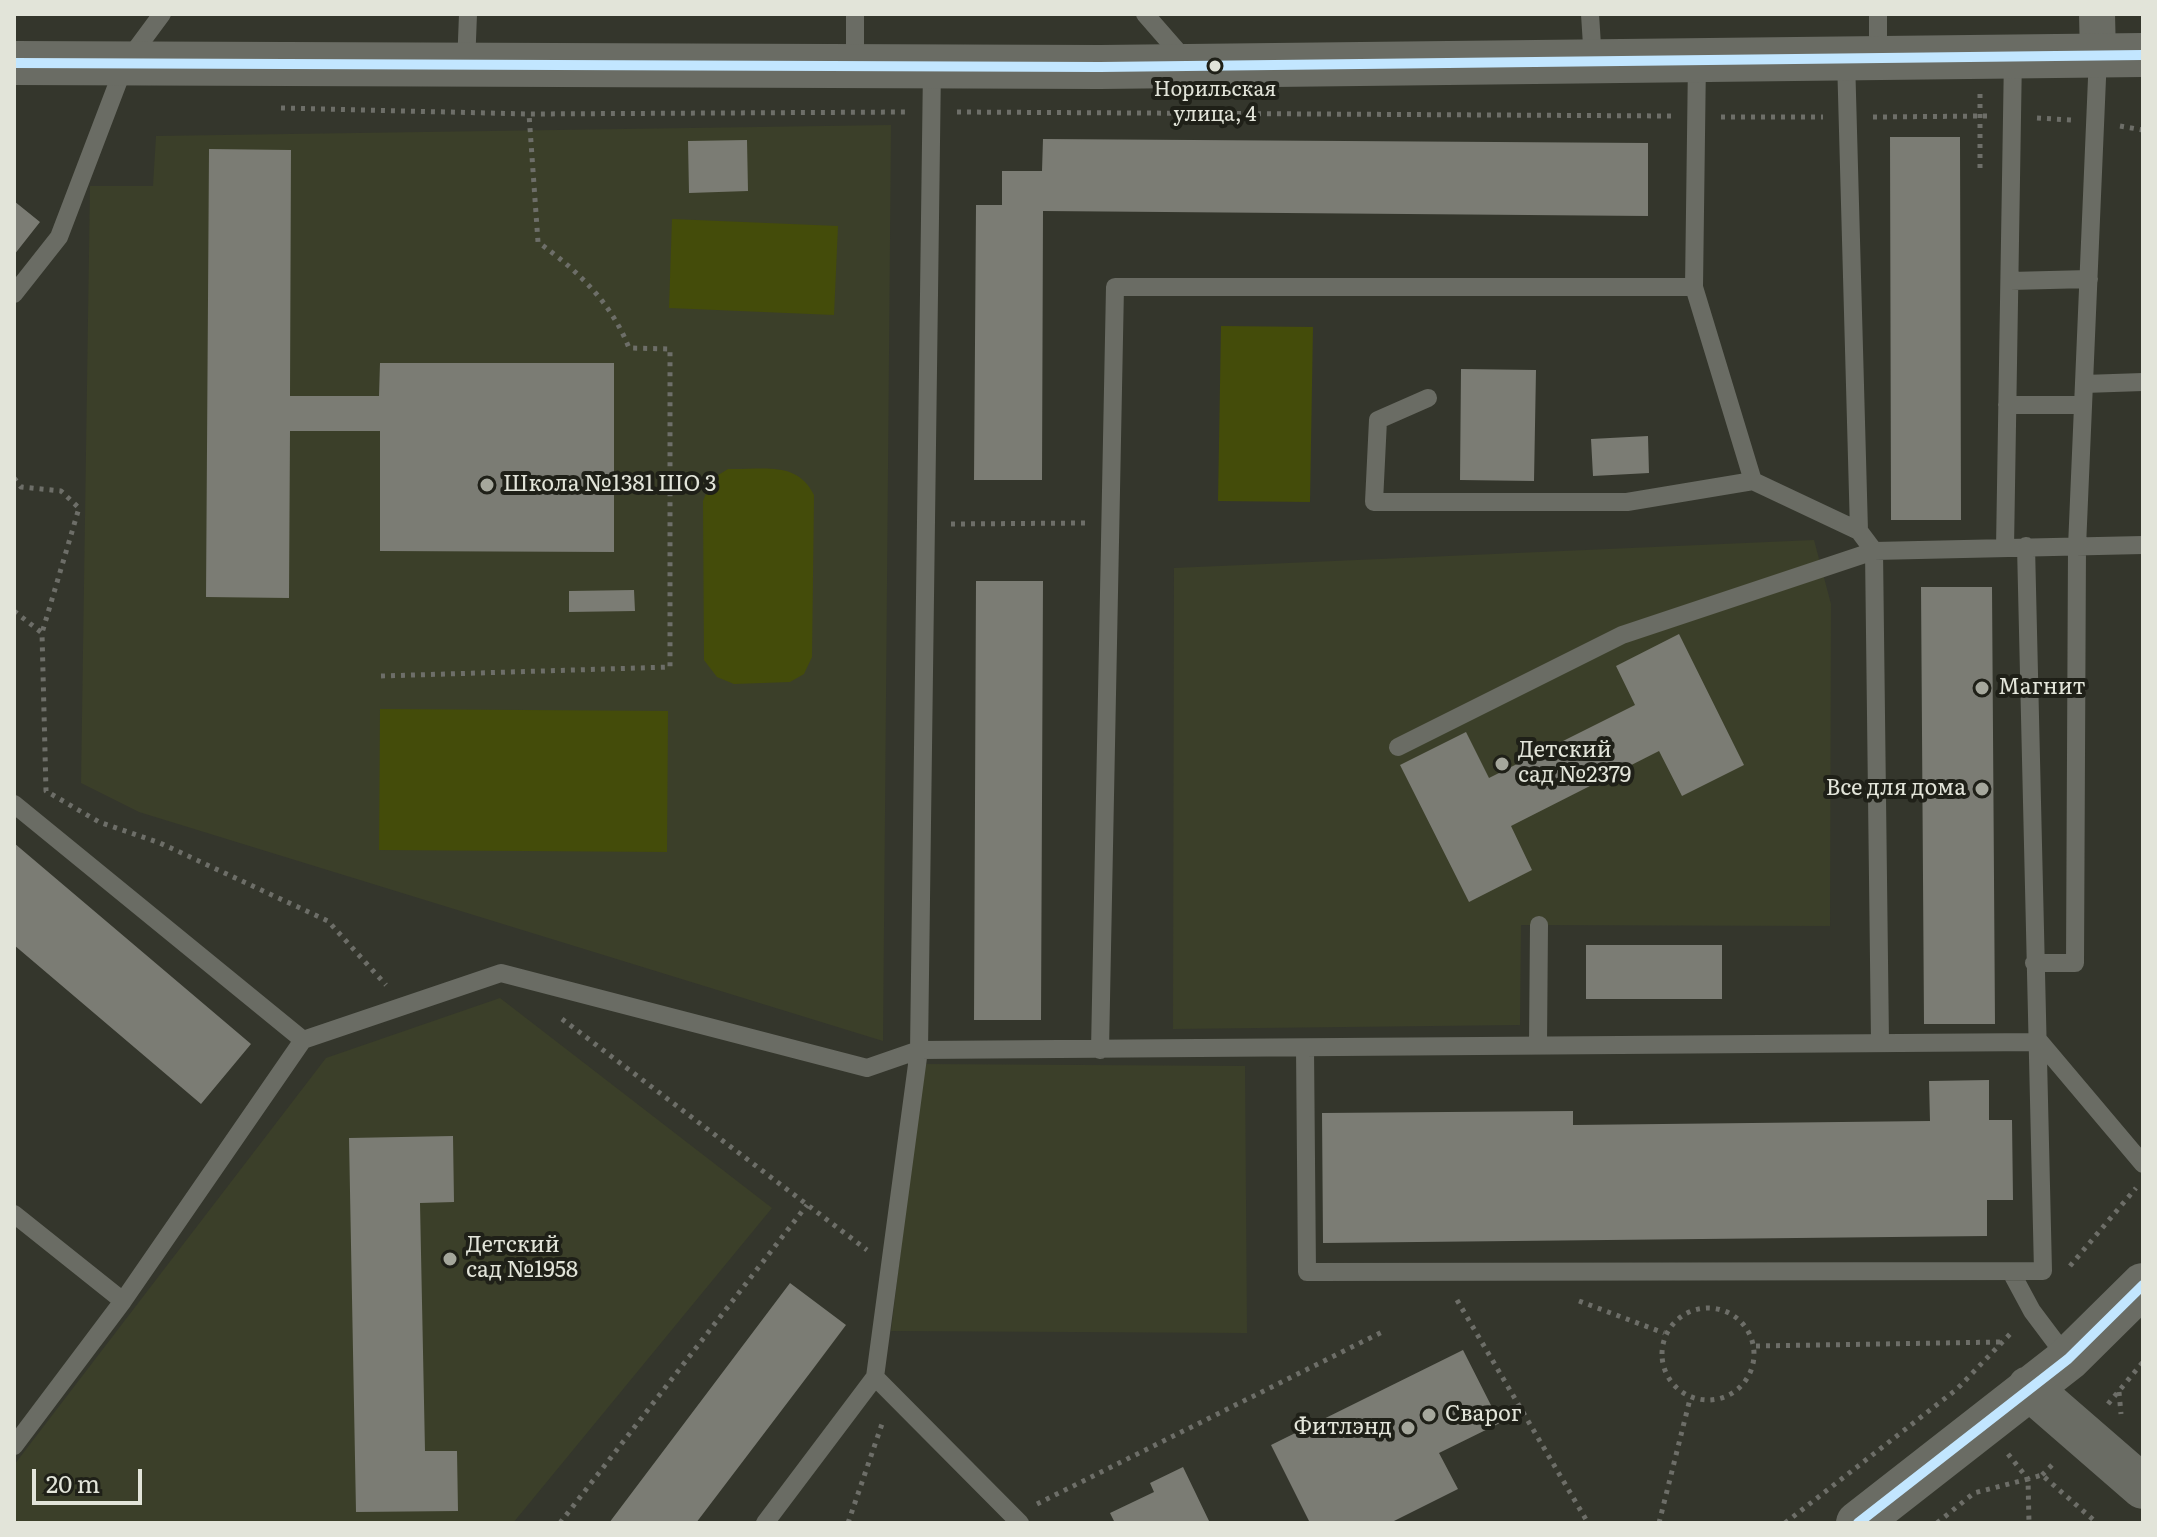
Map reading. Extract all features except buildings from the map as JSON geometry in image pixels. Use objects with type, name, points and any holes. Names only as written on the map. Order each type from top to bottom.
[{"type":"street","points":[[14,63],[932,67],[2013,56],[2098,34],[2143,55]]},
{"type":"street","points":[[1858,1523],[2068,1359],[2143,1285]]},
{"type":"street","points":[[2029,1388],[2143,1487]]},
{"type":"lane","points":[[14,294],[59,237],[125,64],[162,14]]},
{"type":"lane","points":[[466,66],[468,14]]},
{"type":"lane","points":[[855,14],[855,67]]},
{"type":"lane","points":[[1145,14],[1190,66]]},
{"type":"lane","points":[[1590,14],[1593,61]]},
{"type":"lane","points":[[1859,531],[1847,117],[1862,58],[1878,14]]},
{"type":"lane","points":[[2034,963],[2075,963],[2077,547],[2098,34]]},
{"type":"lane","points":[[2005,548],[2013,56]]},
{"type":"lane","points":[[1697,60],[1694,287],[1753,481]]},
{"type":"lane","points":[[765,1523],[875,1377],[919,1050],[929,111],[932,67]]},
{"type":"lane","points":[[2010,281],[2089,279]]},
{"type":"lane","points":[[1100,1050],[1115,287],[1694,287]]},
{"type":"lane","points":[[2084,384],[2143,382]]},
{"type":"lane","points":[[1428,398],[1378,420],[1374,502],[1627,502],[1753,481],[1859,531],[1874,551],[1880,1042]]},
{"type":"lane","points":[[2007,405],[2082,405]]},
{"type":"lane","points":[[1398,747],[1622,635],[1874,551],[2143,545]]},
{"type":"lane","points":[[1305,1048],[1307,1272],[2043,1271],[2026,546]]},
{"type":"lane","points":[[14,804],[303,1040]]},
{"type":"lane","points":[[1538,1045],[1539,925]]},
{"type":"lane","points":[[14,1446],[123,1301],[303,1040],[501,973],[867,1068],[919,1050],[2040,1042],[2143,1164]]},
{"type":"lane","points":[[14,1214],[123,1301]]},
{"type":"lane","points":[[2011,1272],[2032,1311],[2068,1359]]},
{"type":"lane","points":[[875,1377],[891,1397],[1017,1519]]},
{"type":"path","points":[[381,676],[670,667],[670,349],[629,348],[617,317],[568,264],[538,242],[529,114],[929,111],[1696,117],[2012,116],[2095,121],[2143,130]]},
{"type":"path","points":[[14,478],[21,487],[61,491],[79,508],[42,633],[46,791],[99,822],[160,843],[328,921],[404,1006]]},
{"type":"path","points":[[924,524],[1110,523]]},
{"type":"path","points":[[14,611],[42,633]]},
{"type":"path","points":[[550,1010],[890,1267]]},
{"type":"path","points":[[560,1523],[807,1205]]},
{"type":"path","points":[[1442,1274],[1588,1523]]},
{"type":"path","points":[[1565,1295],[1664,1333]]},
{"type":"path","points":[[1704,1305],[1739,1317],[1756,1346],[1743,1387],[1714,1402],[1690,1399],[1664,1376],[1664,1333],[1677,1316],[1704,1305]]},
{"type":"path","points":[[1017,1519],[1222,1409],[1384,1331]]},
{"type":"path","points":[[1756,1346],[2003,1342]]},
{"type":"path","points":[[1785,1523],[1957,1389],[2028,1479],[2029,1523]]},
{"type":"path","points":[[848,1523],[891,1397]]},
{"type":"path","points":[[1659,1523],[1690,1399]]},
{"type":"path","points":[[1937,1523],[1974,1493],[2042,1475],[2097,1523]]},
{"type":"shaded area","name":"Школа №1381 ШО 3","points":[[891,125],[883,1041],[139,812],[81,783],[90,186],[153,186],[156,136]]},
{"type":"shaded area","name":"Детский сад №2379","points":[[1814,540],[1831,604],[1830,926],[1521,925],[1520,1025],[1173,1029],[1174,568]]},
{"type":"shaded area","name":"Детский сад №1958","points":[[500,998],[772,1208],[513,1523],[14,1523],[14,1465],[326,1058]]},
{"type":"shaded area","points":[[923,1064],[1245,1066],[1247,1333],[891,1331]]},
{"type":"green space","points":[[672,219],[838,226],[834,315],[669,308]]},
{"type":"green space","points":[[1221,326],[1313,327],[1310,502],[1218,501]]},
{"type":"green space","points":[[766,468],[789,472],[807,484],[814,495],[812,657],[804,674],[790,682],[734,684],[717,677],[704,660],[703,501],[712,479],[728,469]]},
{"type":"green space","points":[[380,709],[668,711],[667,852],[379,850]]},
{"type":"transit line","points":[[14,63],[1100,67],[2143,55]]},
{"type":"transit line","points":[[1858,1523],[2068,1359],[2143,1285]]},
{"type":"place","name":"Норильская улица, 4","points":[[1215,66]]},
{"type":"place","name":"Школа №1381 ШО 3","points":[[487,485]]},
{"type":"place","name":"Магнит","points":[[1982,688]]},
{"type":"place","name":"Детский сад №2379","points":[[1502,764]]},
{"type":"place","name":"Все для дома","points":[[1982,789]]},
{"type":"place","name":"Детский сад №1958","points":[[450,1259]]},
{"type":"place","name":"Сварог","points":[[1429,1415]]},
{"type":"place","name":"Фитлэнд","points":[[1408,1428]]}]
